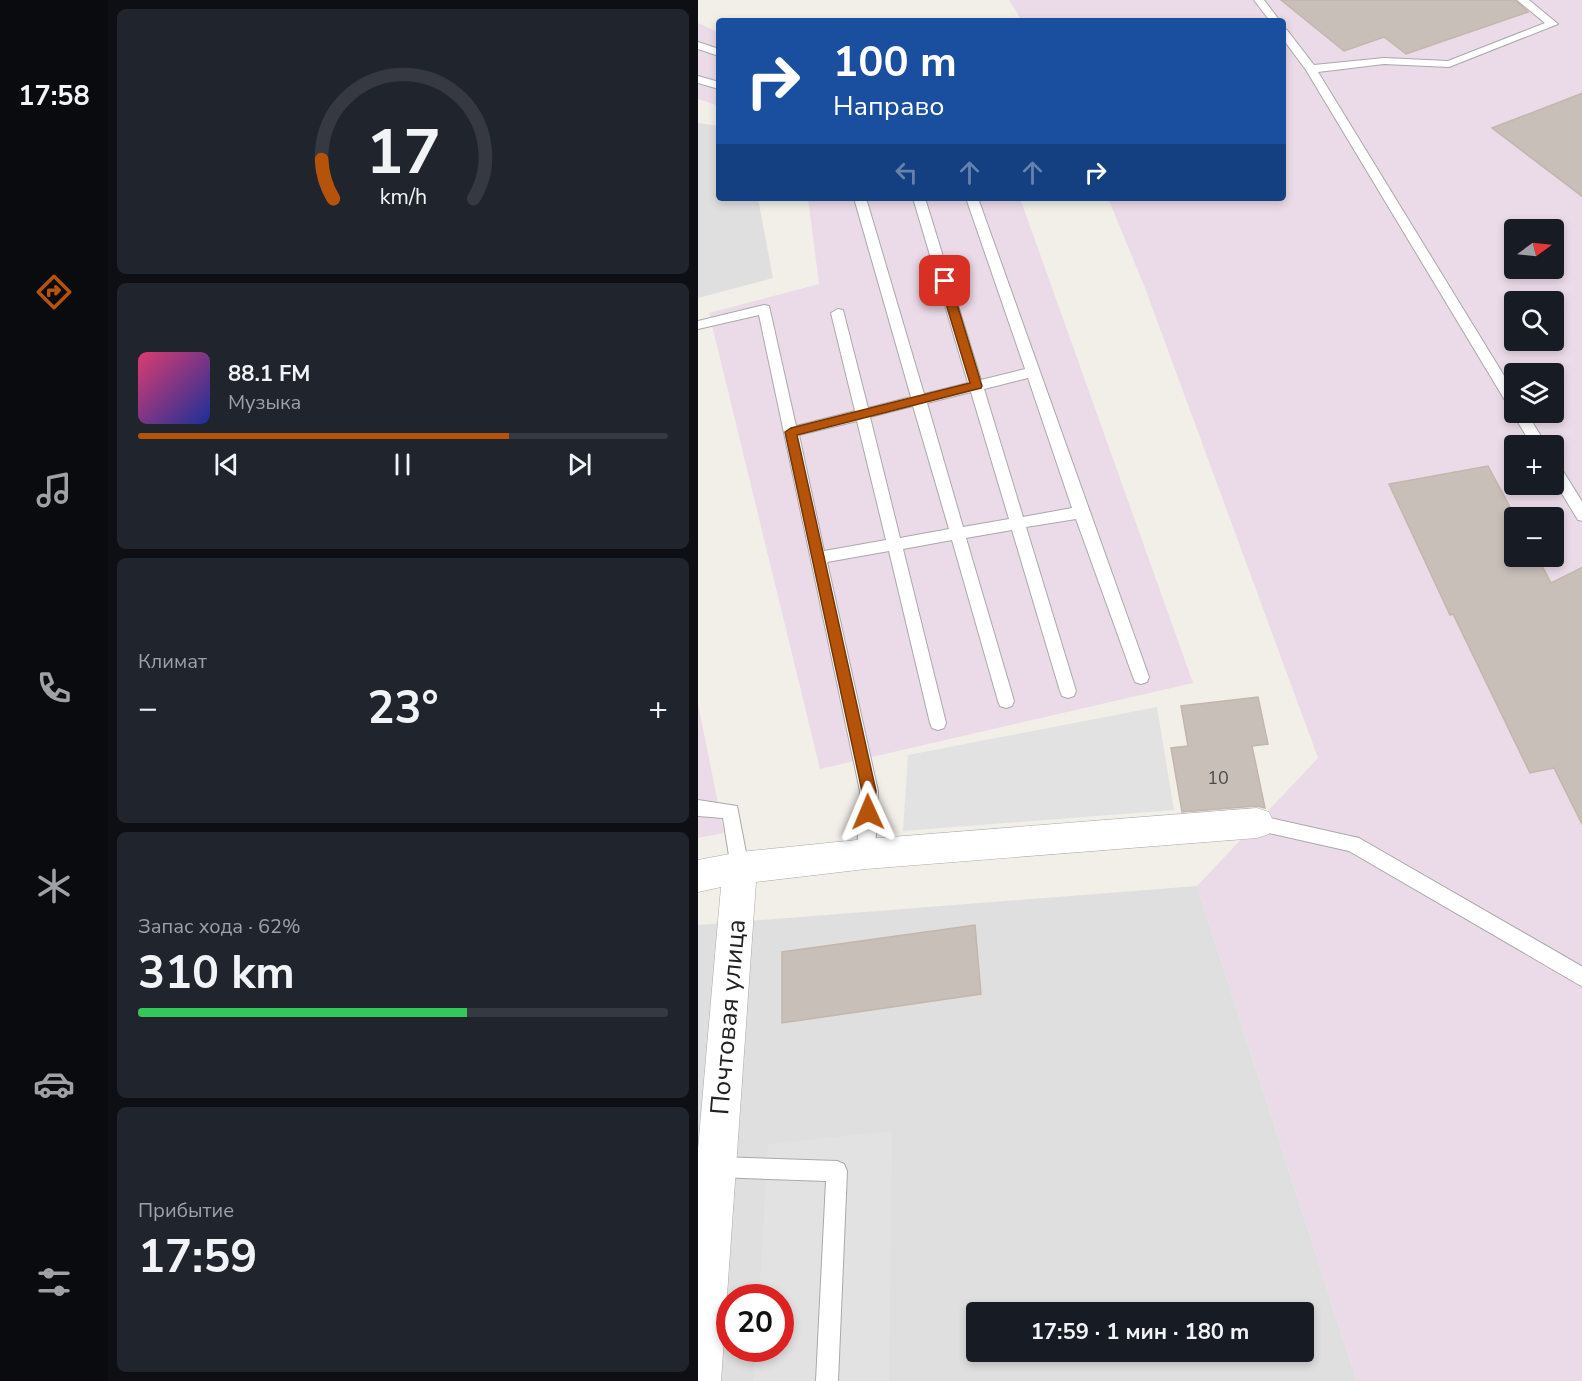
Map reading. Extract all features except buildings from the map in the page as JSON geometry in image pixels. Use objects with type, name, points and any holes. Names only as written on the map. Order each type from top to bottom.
[{"type":"street","points":[[698,876],[740,868],[866,854],[1257,823]]},
{"type":"street","name":"Почтовая улица","points":[[699,1381],[740,868]]},
{"type":"lane","points":[[1259,0],[1273,18]]},
{"type":"lane","points":[[1311,69],[1384,61],[1449,64],[1553,24],[1522,0]]},
{"type":"lane","points":[[1286,36],[1311,69],[1504,387]]},
{"type":"lane","points":[[698,45],[716,52]]},
{"type":"lane","points":[[698,78],[716,85]]},
{"type":"lane","points":[[861,201],[1006,700]]},
{"type":"lane","points":[[920,201],[1068,691]]},
{"type":"lane","points":[[973,201],[1141,677]]},
{"type":"lane","points":[[698,325],[764,309],[869,791],[866,854]]},
{"type":"lane","points":[[838,313],[938,723]]},
{"type":"lane","points":[[791,432],[1032,372]]},
{"type":"lane","points":[[1564,486],[1583,516]]},
{"type":"lane","points":[[818,558],[1081,512]]},
{"type":"lane","points":[[698,808],[731,811],[740,868]]},
{"type":"lane","points":[[1257,823],[1353,844],[1583,978]]},
{"type":"lane","points":[[716,1167],[837,1171],[827,1381]]},
{"type":"shaded area","points":[[1009,0],[1582,0],[1582,1381],[1357,1381],[1197,886],[1318,758],[1145,288],[1109,201],[1286,201],[1286,18],[1020,18]]},
{"type":"shaded area","points":[[698,23],[716,32],[716,105],[698,99]]},
{"type":"shaded area","points":[[698,123],[716,126],[716,201],[759,201],[773,278],[698,298]]},
{"type":"shaded area","points":[[808,201],[1021,201],[1193,683],[820,769],[709,313],[819,284]]},
{"type":"shaded area","points":[[698,704],[724,833],[698,838]]},
{"type":"shaded area","points":[[1157,707],[1174,810],[903,831],[908,755]]},
{"type":"shaded area","points":[[1197,886],[1357,1381],[698,1381],[698,925]]},
{"type":"shaded area","points":[[892,1131],[889,1381],[754,1381],[755,1362],[794,1362],[794,1284],[760,1284],[768,1144]]},
{"type":"route","points":[[868,812],[869,791],[791,432],[977,386],[945,281]]}]
